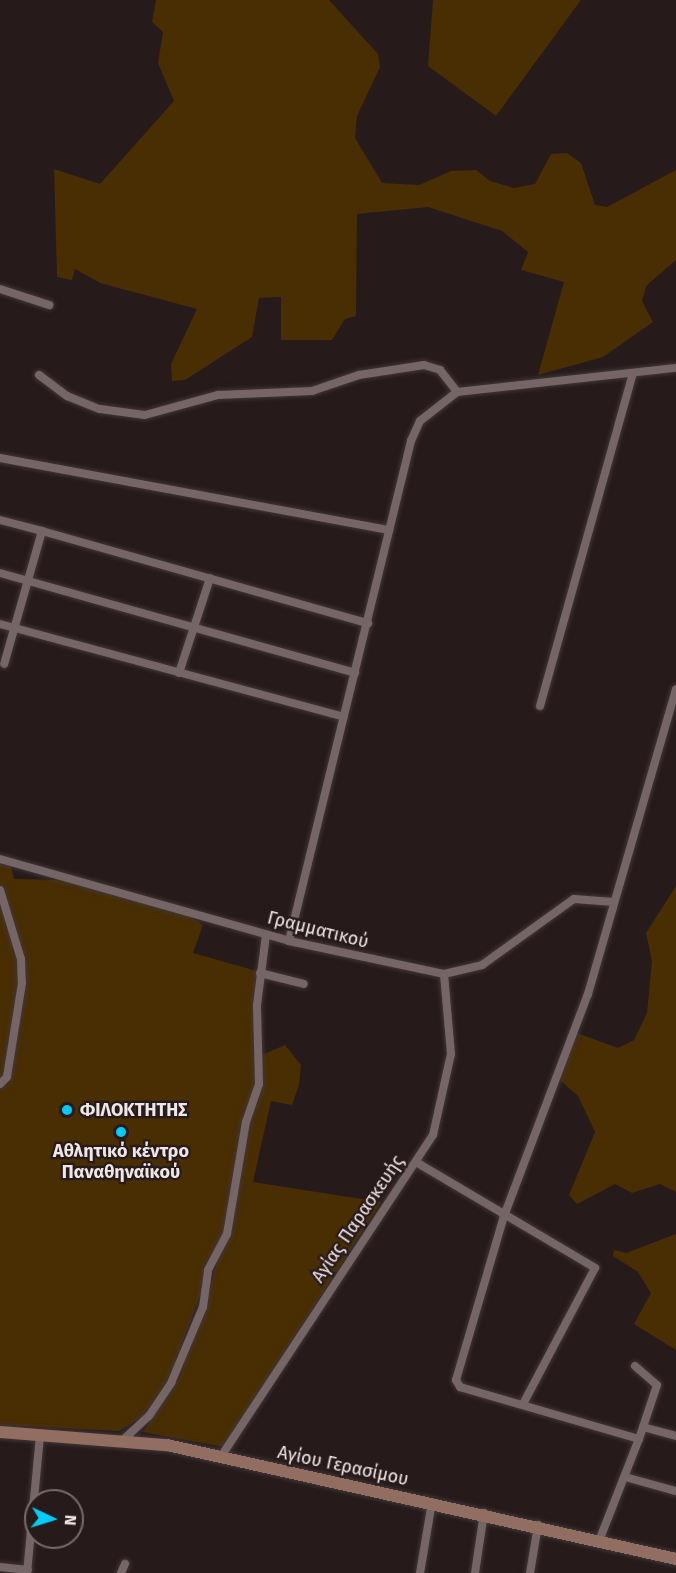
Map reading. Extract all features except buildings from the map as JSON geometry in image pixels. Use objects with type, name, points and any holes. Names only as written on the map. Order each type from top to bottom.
[{"type":"street","points":[[0,289],[49,304]]},
{"type":"street","points":[[39,375],[67,396],[100,409],[145,415],[218,395],[312,391],[358,375],[424,365],[441,370],[457,392]]},
{"type":"street","points":[[289,941],[389,530],[420,421],[457,392],[632,376],[676,368]]},
{"type":"street","points":[[540,706],[632,376]]},
{"type":"street","points":[[0,458],[389,530]]},
{"type":"street","points":[[0,520],[368,623]]},
{"type":"street","points":[[4,664],[42,531]]},
{"type":"street","points":[[0,573],[195,626],[355,673]]},
{"type":"street","points":[[180,673],[210,578]]},
{"type":"street","points":[[0,624],[344,717]]},
{"type":"street","points":[[639,1439],[456,1382],[504,1216],[588,994],[676,692]]},
{"type":"street","name":"Γραμματικού","points":[[0,859],[289,941],[444,974],[482,965],[574,899],[614,902]]},
{"type":"street","points":[[0,890],[21,959],[22,982],[7,1077],[0,1084]]},
{"type":"street","points":[[123,1440],[149,1416],[171,1383],[203,1307],[208,1270],[227,1234],[246,1122],[259,1084],[260,973],[266,934]]},
{"type":"street","points":[[260,973],[304,984]]},
{"type":"street","name":"Αγίας Παρασκευής","points":[[220,1458],[416,1162],[442,1113],[449,1074],[444,974]]},
{"type":"street","points":[[416,1162],[595,1270],[523,1404]]},
{"type":"street","points":[[598,1540],[625,1477],[657,1381],[635,1366]]},
{"type":"street","points":[[643,1427],[676,1436]]},
{"type":"street","name":"Αγίου Γερασίμου","points":[[0,1432],[123,1440],[220,1458],[484,1512],[676,1558]]},
{"type":"street","points":[[0,1567],[28,1571],[40,1435]]},
{"type":"street","points":[[625,1477],[676,1491]]},
{"type":"street","points":[[420,1573],[432,1502]]},
{"type":"street","points":[[475,1573],[484,1512]]},
{"type":"street","points":[[530,1573],[538,1525]]},
{"type":"street","points":[[121,1573],[125,1564]]},
{"type":"shaded area","points":[[156,0],[329,0],[378,54],[380,67],[357,116],[355,138],[382,183],[419,185],[451,171],[476,170],[490,181],[514,188],[535,184],[551,154],[567,153],[581,163],[595,205],[607,207],[676,170],[676,260],[646,286],[642,301],[653,322],[603,357],[538,375],[564,282],[521,270],[528,252],[502,231],[428,207],[357,214],[356,316],[345,319],[332,340],[281,340],[281,297],[259,298],[252,337],[185,380],[172,381],[171,364],[197,309],[100,283],[75,269],[72,280],[57,277],[54,169],[100,184],[174,101],[158,63],[163,32],[152,22]]},
{"type":"shaded area","points":[[433,0],[581,0],[496,116],[428,66]]},
{"type":"shaded area","name":"Αθλητικό κέντρο Παναθηναϊκού","points":[[0,863],[11,866],[14,879],[61,880],[189,916],[203,925],[193,953],[257,971],[257,1078],[227,1224],[168,1380],[142,1417],[119,1431],[0,1425]]},
{"type":"shaded area","points":[[676,886],[676,1192],[660,1184],[632,1193],[615,1184],[577,1204],[569,1195],[595,1132],[578,1096],[560,1080],[577,1033],[618,1048],[634,1040],[647,1013],[652,961],[646,933]]},
{"type":"shaded area","points":[[285,1045],[301,1065],[299,1085],[292,1105],[271,1101],[253,1182],[381,1202],[224,1447],[143,1432],[176,1382],[206,1304],[239,1176],[262,1055]]},
{"type":"shaded area","points":[[676,1234],[676,1350],[634,1324],[651,1293],[638,1272],[613,1256],[614,1250],[626,1253]]},
{"type":"place","name":"ΦΙΛΟΚΤΗΤΗΣ","points":[[67,1110]]},
{"type":"place","name":"Αθλητικό κέντρο Παναθηναϊκού","points":[[121,1132]]}]
